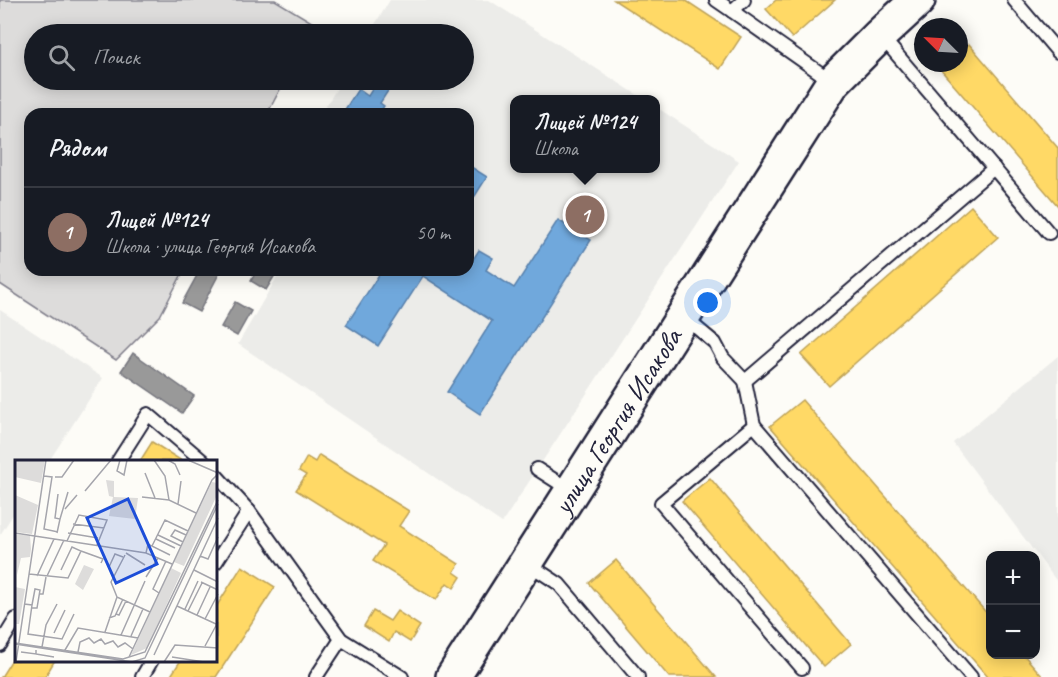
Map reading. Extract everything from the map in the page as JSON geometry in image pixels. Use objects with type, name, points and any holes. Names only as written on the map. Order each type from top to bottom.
[{"type":"street","name":"улица Георгия Исакова","points":[[453,677],[833,82],[918,0]]},
{"type":"lane","points":[[716,0],[833,82]]},
{"type":"lane","points":[[732,11],[744,0]]},
{"type":"lane","points":[[1014,0],[1058,52]]},
{"type":"lane","points":[[880,35],[1049,232]]},
{"type":"lane","points":[[745,381],[994,168]]},
{"type":"lane","points":[[683,317],[715,343],[723,358],[745,381],[754,425],[971,677]]},
{"type":"lane","points":[[119,460],[148,414],[201,460]]},
{"type":"lane","points":[[754,425],[662,504],[802,668]]},
{"type":"lane","points":[[537,470],[572,491]]},
{"type":"lane","points":[[218,477],[249,511],[341,639],[402,677]]},
{"type":"lane","points":[[218,559],[249,511]]},
{"type":"lane","points":[[526,563],[559,584],[638,677]]},
{"type":"lane","points":[[0,645],[15,621]]},
{"type":"lane","points":[[316,677],[341,639]]},
{"type":"lane","points":[[142,677],[151,662]]},
{"type":"shaded area","points":[[0,0],[275,0],[315,24],[24,24],[24,90],[280,90],[270,108],[24,108],[24,276],[181,276],[160,316],[116,360],[0,284]]},
{"type":"shaded area","points":[[390,0],[489,0],[638,95],[510,95],[510,173],[660,173],[660,110],[739,161],[502,523],[238,344],[278,276],[474,276],[474,108],[325,108],[336,90],[474,90],[474,24],[375,24]]},
{"type":"shaded area","points":[[0,310],[103,378],[50,460],[15,460],[15,512],[0,535]]},
{"type":"shaded area","points":[[1058,356],[1058,583],[1040,559],[1040,551],[1034,551],[953,443]]},
{"type":"building: Жильё","points":[[614,0],[685,0],[741,37],[720,69]]},
{"type":"building: Жильё","points":[[776,0],[835,0],[792,38],[766,9]]},
{"type":"building: Жильё","points":[[968,45],[1058,148],[1058,206],[943,72],[968,72]]},
{"type":"building: Жильё","points":[[971,206],[998,237],[829,386],[801,355]]},
{"type":"building: Жильё","points":[[802,400],[986,612],[986,659],[1027,659],[1043,677],[988,677],[770,426]]},
{"type":"building: Жильё","points":[[152,442],[180,460],[141,460]]},
{"type":"building: Жильё","points":[[319,455],[409,511],[399,526],[459,564],[454,572],[461,577],[454,588],[447,583],[436,600],[373,561],[384,545],[296,490],[306,475],[299,471],[307,457],[315,462]]},
{"type":"building: Жильё","points":[[710,478],[851,644],[824,667],[682,501]]},
{"type":"building: Жильё","points":[[616,560],[716,677],[669,677],[589,583]]},
{"type":"building: Жильё","points":[[242,566],[275,587],[216,677],[170,677],[180,662],[218,662],[218,604]]},
{"type":"building: Жильё","points":[[373,611],[390,621],[397,611],[420,626],[410,642],[394,632],[389,642],[364,626]]},
{"type":"building: Жильё","points":[[15,655],[15,662],[54,662],[45,677],[1,677]]},
{"type":"building: Школы","points":[[357,90],[368,96],[372,90],[388,90],[380,103],[384,106],[383,108],[346,108]]},
{"type":"building: Школы","points":[[474,169],[487,177],[474,198]]},
{"type":"building: Школы","points":[[558,220],[591,240],[480,414],[447,392],[492,321],[423,276],[474,276],[474,258],[479,250],[493,258],[486,270],[514,288]]},
{"type":"building: Школы","points":[[378,276],[423,276],[378,346],[346,325]]},
{"type":"building: Промзона","points":[[197,276],[218,276],[199,312],[182,303]]},
{"type":"building: Промзона","points":[[254,276],[274,276],[266,290],[251,281]]},
{"type":"building: Промзона","points":[[235,302],[251,311],[237,336],[221,327]]},
{"type":"building: Промзона","points":[[133,353],[194,396],[182,413],[121,371]]},
{"type":"place","name":"Лицей №124","points":[[585,215]]}]
